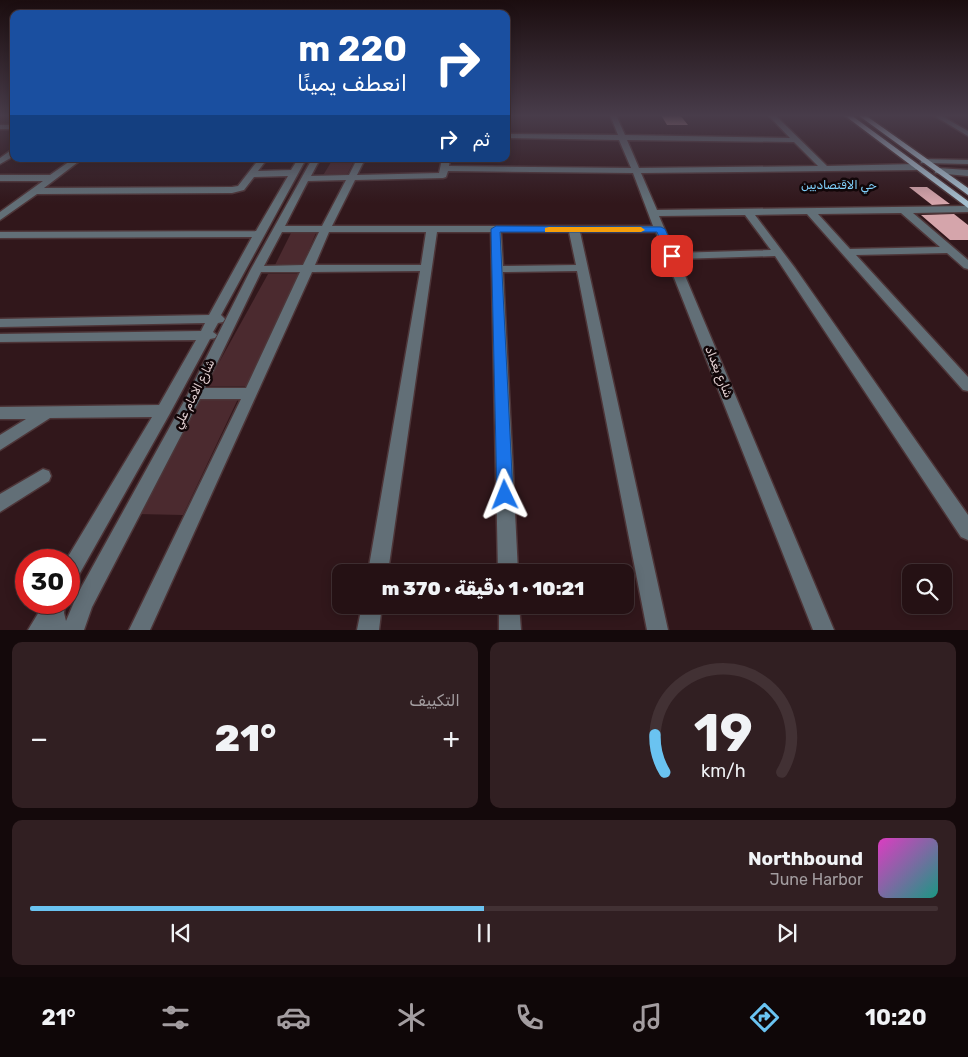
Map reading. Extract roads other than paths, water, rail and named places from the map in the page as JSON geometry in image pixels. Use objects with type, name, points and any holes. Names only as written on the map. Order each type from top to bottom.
[{"type":"main road","points":[[886,144],[968,207]]},
{"type":"main road","points":[[901,144],[968,192]]},
{"type":"street","name":"شارع بغداد","points":[[626,144],[824,630]]},
{"type":"street","points":[[801,144],[826,169]]},
{"type":"street","points":[[0,162],[10,152]]},
{"type":"street","points":[[924,161],[968,162]]},
{"type":"street","points":[[0,217],[74,162]]},
{"type":"street","points":[[34,191],[232,190],[241,188],[260,162]]},
{"type":"street","name":"شارع الامام علي","points":[[73,630],[95,582],[195,394],[278,229],[299,176],[301,162]]},
{"type":"street","name":"شارع الامام علي","points":[[80,554],[164,412],[259,234],[299,176],[313,162]]},
{"type":"street","points":[[139,630],[251,394],[326,228],[360,162]]},
{"type":"street","points":[[251,174],[352,178],[442,175],[445,163],[637,171],[916,167]]},
{"type":"street","points":[[938,171],[968,173]]},
{"type":"street","points":[[0,178],[52,178]]},
{"type":"street","points":[[949,179],[968,180]]},
{"type":"street","points":[[654,213],[905,211],[968,207]]},
{"type":"street","points":[[810,211],[968,386]]},
{"type":"street","points":[[905,211],[968,266]]},
{"type":"street","points":[[748,212],[968,531]]},
{"type":"street","points":[[278,229],[661,229]]},
{"type":"street","points":[[379,564],[432,229]]},
{"type":"street","points":[[496,229],[508,564]]},
{"type":"street","points":[[574,230],[658,630]]},
{"type":"street","points":[[0,235],[259,234]]},
{"type":"street","points":[[848,252],[949,250]]},
{"type":"street","points":[[672,256],[778,254]]},
{"type":"street","points":[[257,269],[426,268]]},
{"type":"street","points":[[497,270],[582,268]]},
{"type":"street","points":[[0,323],[232,319]]},
{"type":"street","points":[[0,338],[224,336]]},
{"type":"street","points":[[195,394],[251,394]]},
{"type":"street","points":[[0,413],[164,412]]},
{"type":"street","points":[[0,442],[44,414]]},
{"type":"street","points":[[0,504],[44,476]]},
{"type":"street","points":[[38,630],[56,614]]},
{"type":"street","points":[[368,630],[371,614]]},
{"type":"street","points":[[509,614],[510,630]]},
{"type":"district","name":"حي الاقتصاديين","points":[[839,185]]}]
